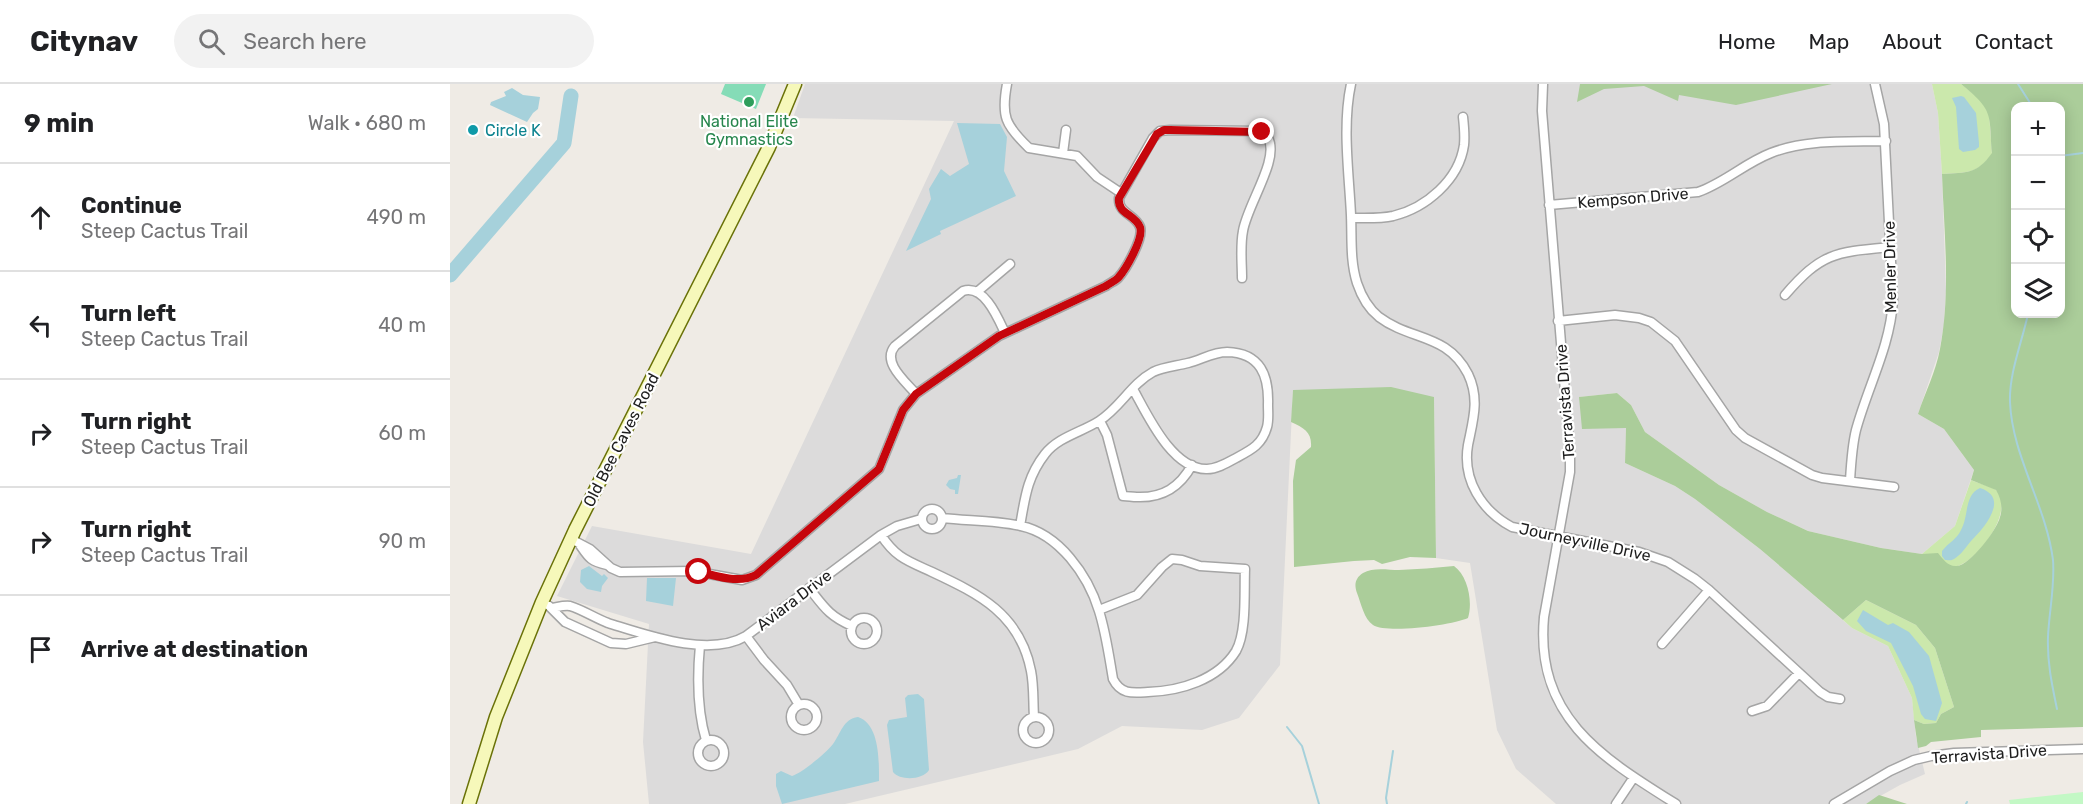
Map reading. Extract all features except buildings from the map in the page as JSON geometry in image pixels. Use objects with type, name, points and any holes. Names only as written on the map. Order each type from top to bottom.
[{"type":"street","name":"Old Bee Caves Road","points":[[469,804],[496,717],[576,542],[764,157],[795,84]]},
{"type":"street","points":[[1007,84],[1004,107],[1006,119],[1029,148],[1063,153],[1082,159],[1096,177],[1121,193]]},
{"type":"street","name":"Journeyville Drive","points":[[1351,84],[1348,134],[1352,262],[1357,283],[1369,306],[1377,315],[1397,328],[1438,342],[1458,359],[1467,373],[1476,403],[1468,445],[1468,468],[1472,484],[1480,499],[1495,516],[1512,527],[1651,555],[1683,571],[1709,590],[1828,697],[1840,699]]},
{"type":"street","name":"Terravista Drive","points":[[1542,84],[1549,205],[1570,453],[1570,471],[1542,635],[1549,678],[1563,710],[1573,725],[1600,753],[1676,804]]},
{"type":"street","name":"Menler Drive","points":[[1850,480],[1856,432],[1884,354],[1892,317],[1886,141],[1875,84]]},
{"type":"street","points":[[1351,218],[1390,217],[1406,213],[1435,195],[1450,177],[1461,156],[1465,135],[1463,117]]},
{"type":"street","points":[[1063,153],[1066,130]]},
{"type":"street","points":[[576,542],[596,563],[607,564],[627,573],[686,571],[742,580],[756,575],[879,469],[903,410],[916,394],[1005,333],[1117,279],[1141,236],[1138,224],[1118,204],[1121,193],[1160,131],[1258,131],[1266,134],[1270,141],[1272,150],[1261,185],[1251,201],[1244,224],[1242,278]]},
{"type":"street","name":"Kempson Drive","points":[[1549,205],[1698,192],[1719,183],[1760,158],[1784,148],[1886,141]]},
{"type":"street","points":[[1785,295],[1803,273],[1829,257],[1850,250],[1891,247]]},
{"type":"street","points":[[977,292],[1010,264]]},
{"type":"street","points":[[916,394],[893,366],[890,358],[891,350],[963,291],[969,289],[977,292],[996,314],[1005,333]]},
{"type":"street","points":[[1558,321],[1615,315],[1652,322],[1675,341],[1736,429],[1745,438],[1812,475],[1894,487]]},
{"type":"street","points":[[1020,526],[1030,477],[1047,452],[1057,443],[1100,421],[1119,405],[1133,388],[1140,381],[1159,370],[1220,353],[1246,356],[1262,369],[1266,379],[1268,424],[1262,440],[1251,450],[1217,468],[1203,469],[1182,459],[1161,438],[1133,388]]},
{"type":"street","points":[[1100,421],[1107,435],[1123,496],[1140,498],[1163,494],[1178,486],[1192,465]]},
{"type":"street","name":"Aviara Drive","points":[[547,605],[569,606],[598,619],[656,637],[700,645],[732,643],[746,636],[881,535],[897,526],[921,519],[925,511],[933,509],[941,514],[942,523],[935,529],[926,528],[921,519]]},
{"type":"street","name":"Aviara Drive","points":[[942,518],[1020,526],[1041,534],[1067,555],[1080,570],[1099,610],[1113,679],[1119,688],[1128,693],[1173,691],[1199,681],[1226,663],[1241,639],[1245,569],[1200,566],[1172,559],[1137,595],[1099,610]]},
{"type":"street","points":[[881,535],[894,553],[974,592],[1009,622],[1021,641],[1029,662],[1034,717]]},
{"type":"street","points":[[809,588],[829,614],[852,626]]},
{"type":"street","points":[[1662,644],[1709,590]]},
{"type":"street","name":"Aviara Drive","points":[[547,605],[561,620],[604,640],[626,644],[656,637]]},
{"type":"street","points":[[592,635],[598,619]]},
{"type":"street","points":[[746,636],[787,685],[799,705]]},
{"type":"street","points":[[700,645],[697,674],[706,740]]},
{"type":"street","points":[[1752,711],[1773,702],[1799,673]]},
{"type":"street","name":"Terravista Drive","points":[[1834,804],[1890,771],[1914,760],[1931,756],[1954,753],[2083,749]]},
{"type":"street","points":[[1616,804],[1634,777]]},
{"type":"shaded area","points":[[805,84],[1932,84],[1938,113],[1946,291],[1944,325],[1939,352],[1918,414],[1944,429],[1974,470],[1955,526],[1922,554],[1881,548],[1808,531],[1767,512],[1719,485],[1645,432],[1631,405],[1617,393],[1579,397],[1626,428],[1625,463],[1675,486],[1695,499],[1760,549],[1852,628],[1888,646],[1912,698],[1916,737],[1925,774],[1866,804],[1556,804],[1516,769],[1497,730],[1470,563],[1436,558],[1434,397],[1293,390],[1280,665],[1239,718],[1202,730],[1122,726],[1078,749],[845,804],[649,804],[643,742],[649,624],[557,596],[592,526],[751,554],[954,121],[793,118]]},
{"type":"green space","name":"National Elite Gymnastics","points":[[725,84],[766,84],[756,109],[721,94]]},
{"type":"green space","points":[[1580,84],[1832,84],[1736,105],[1679,95],[1678,101],[1644,86],[1604,89],[1577,102]]},
{"type":"green space","points":[[1932,84],[1961,84],[1981,100],[1989,113],[1992,154],[1976,169],[1942,174],[1938,113]]},
{"type":"green space","points":[[1961,84],[2083,84],[2083,727],[1981,730],[1981,737],[1931,742],[1918,748],[1914,720],[1924,724],[1936,723],[1941,714],[1954,707],[1935,648],[1916,625],[1866,600],[1843,620],[1760,549],[1695,499],[1675,486],[1625,463],[1626,428],[1582,429],[1579,397],[1617,393],[1631,405],[1645,432],[1719,485],[1767,512],[1808,531],[1881,548],[1922,554],[1938,553],[1946,562],[1954,566],[1969,560],[1998,523],[2001,510],[1999,496],[1996,490],[1971,480],[1974,470],[1944,429],[1918,414],[1936,365],[1943,327],[1946,262],[1942,174],[1976,169],[1992,153],[1990,121],[1985,107]]},
{"type":"green space","points":[[1391,387],[1434,397],[1436,558],[1410,557],[1382,564],[1374,560],[1294,567],[1293,481],[1296,460],[1311,447],[1306,431],[1291,422],[1293,390]]},
{"type":"green space","points":[[1971,480],[1997,491],[2001,500],[2001,511],[1990,536],[1973,557],[1954,567],[1922,554],[1955,526]]},
{"type":"green space","points":[[1454,566],[1463,576],[1468,590],[1470,605],[1468,618],[1435,626],[1405,629],[1380,628],[1367,619],[1356,587],[1357,579],[1363,573],[1376,569],[1399,570]]},
{"type":"green space","points":[[1866,600],[1916,625],[1935,648],[1954,707],[1941,714],[1936,723],[1924,724],[1914,720],[1912,698],[1888,646],[1852,628],[1843,620]]},
{"type":"green space","points":[[2083,792],[2083,804],[2010,804],[2009,800]]},
{"type":"green space","points":[[1879,795],[1907,804],[1866,804]]},
{"type":"water","points":[[512,88],[523,95],[540,97],[538,109],[527,122],[490,105],[491,102],[506,96],[504,92]]},
{"type":"water","points":[[1961,96],[1976,113],[1979,143],[1979,147],[1975,150],[1963,152],[1959,149],[1956,107],[1952,98]]},
{"type":"water","points":[[957,123],[1000,124],[1007,137],[1004,171],[1016,196],[940,231],[941,234],[906,251],[931,199],[929,189],[941,169],[950,176],[969,164]]},
{"type":"water","points":[[961,475],[958,494],[955,494],[955,490],[946,485],[949,480],[957,478]]},
{"type":"water","points":[[1980,488],[1989,493],[1993,499],[1992,514],[1959,555],[1952,560],[1945,560],[1942,551],[1959,533],[1971,496]]},
{"type":"water","points":[[589,566],[608,578],[601,592],[587,589],[580,582],[581,570]]},
{"type":"water","points":[[647,578],[676,578],[673,606],[646,601]]},
{"type":"water","points":[[1863,610],[1888,625],[1893,623],[1909,632],[1929,656],[1942,703],[1936,721],[1925,719],[1921,714],[1913,686],[1891,643],[1866,631],[1857,621]]},
{"type":"water","points":[[918,694],[924,699],[929,770],[922,776],[906,778],[893,772],[887,725],[889,720],[907,717],[905,698],[908,695]]},
{"type":"water","points":[[858,717],[871,727],[877,744],[879,781],[782,804],[776,786],[776,774],[781,771],[792,776],[808,767],[830,748],[849,721]]},
{"type":"waterway","points":[[2018,84],[2029,102]]},
{"type":"waterway","points":[[450,275],[564,143],[571,96]]},
{"type":"waterway","points":[[2065,155],[2083,153]]},
{"type":"waterway","points":[[2027,318],[2014,369],[2010,402],[2017,442],[2044,520],[2053,560],[2048,646],[2050,673],[2057,709]]},
{"type":"waterway","points":[[1287,727],[1302,746],[1319,804]]},
{"type":"waterway","points":[[1387,804],[1393,751]]},
{"type":"place","name":"National Elite Gymnastics","points":[[749,102]]},
{"type":"place","name":"Circle K","points":[[473,130]]},
{"type":"route","points":[[699,572],[730,579],[747,579],[756,575],[879,469],[903,410],[916,394],[999,336],[1117,279],[1140,240],[1141,232],[1134,219],[1121,210],[1118,204],[1119,198],[1160,131],[1262,132]]}]
